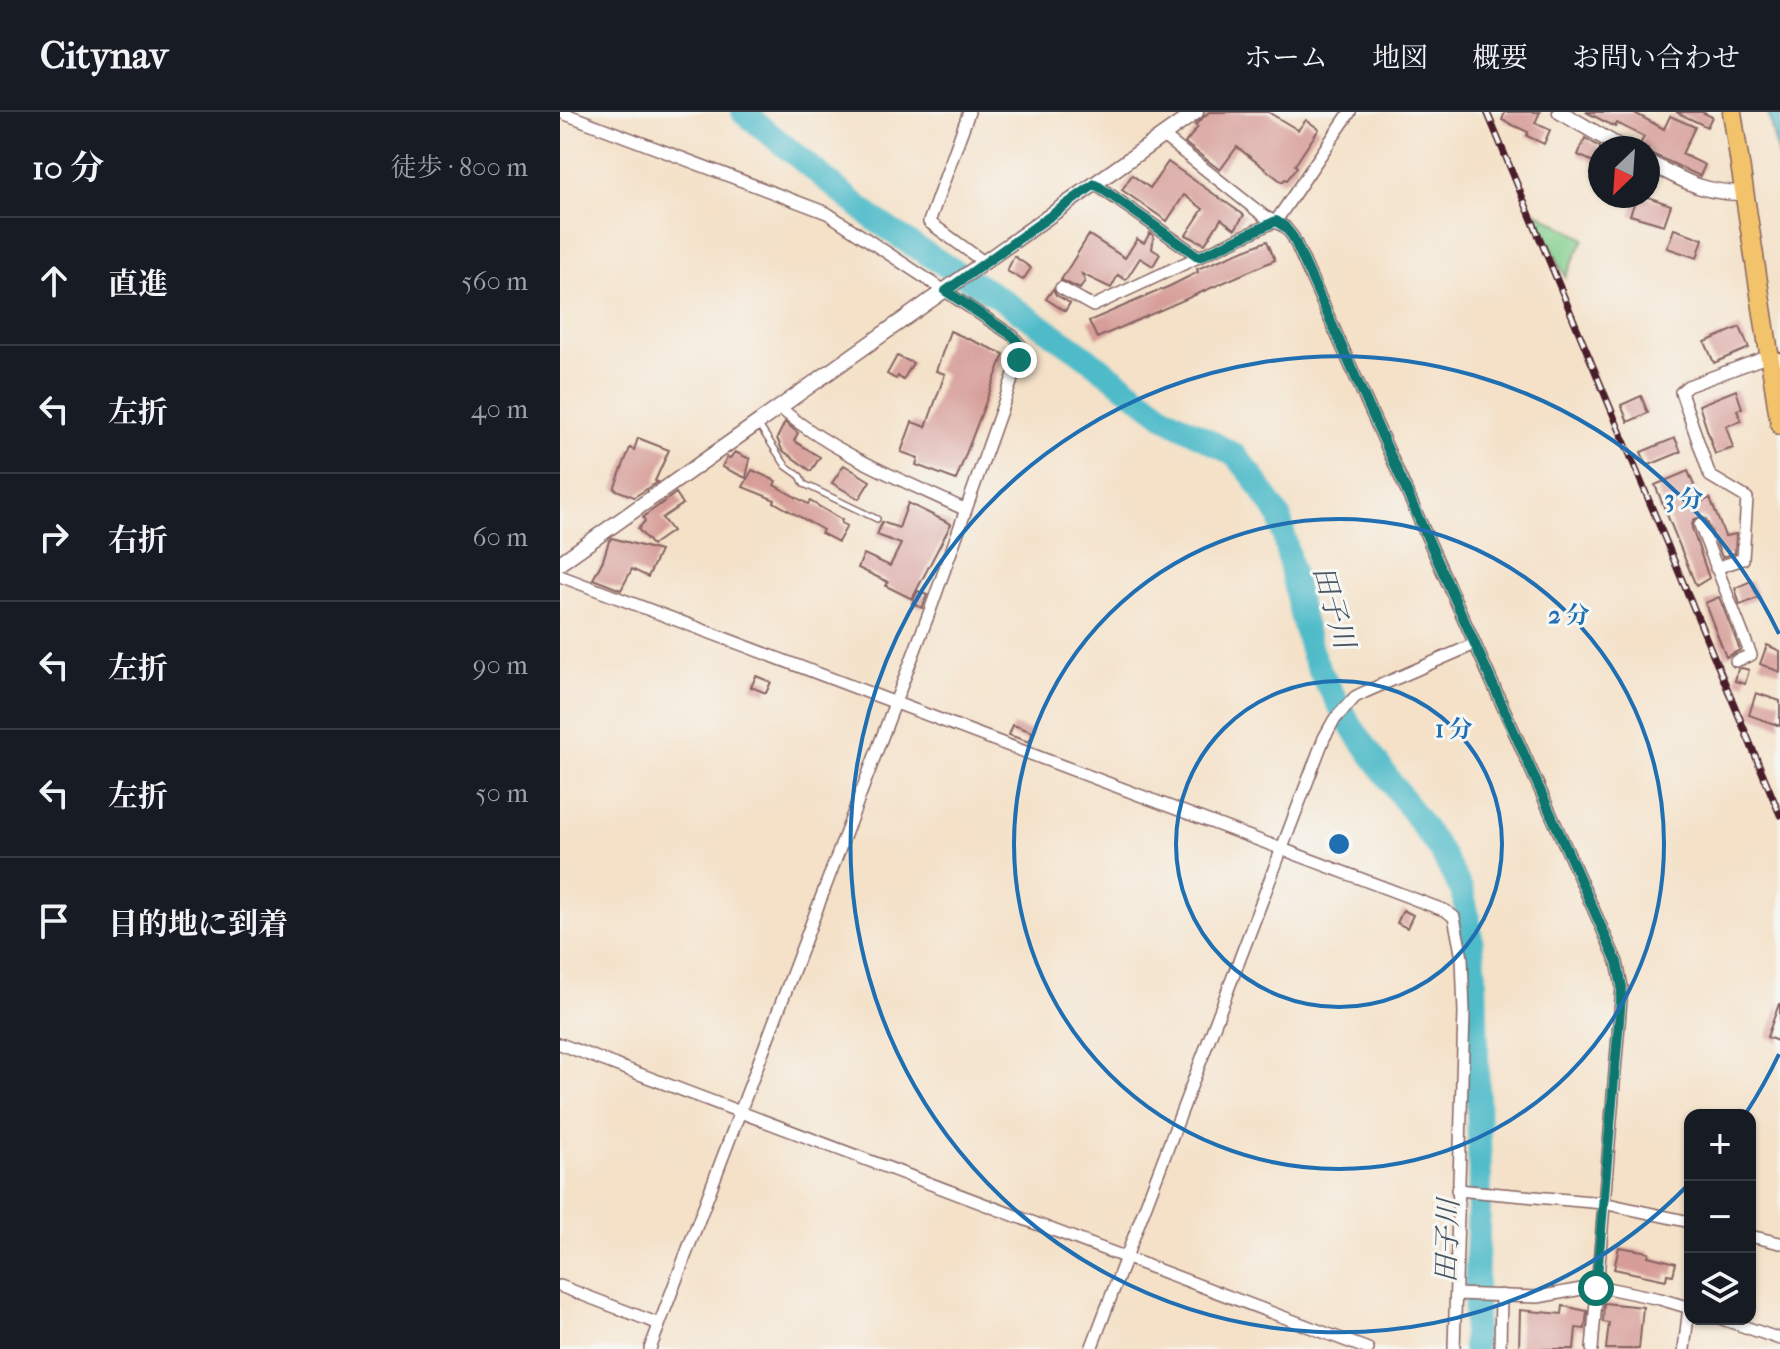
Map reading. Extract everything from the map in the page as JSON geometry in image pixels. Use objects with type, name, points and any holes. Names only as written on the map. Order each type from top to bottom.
[{"type":"main road","points":[[1732,112],[1775,358],[1780,425]]},
{"type":"street","points":[[560,112],[827,213],[949,289],[1013,336],[1021,346],[1019,360],[931,608],[650,1349]]},
{"type":"street","points":[[969,112],[929,222],[981,266]]},
{"type":"street","points":[[560,563],[1196,112]]},
{"type":"street","points":[[1061,288],[1093,306],[1276,221],[1350,112]]},
{"type":"street","points":[[1560,112],[1578,117],[1605,136]]},
{"type":"street","points":[[1163,136],[1264,216],[1285,227],[1293,237],[1617,962],[1622,987],[1592,1349]]},
{"type":"street","points":[[1660,168],[1702,190],[1744,193]]},
{"type":"street","points":[[1095,184],[1199,257]]},
{"type":"street","points":[[1716,568],[1743,559],[1747,498],[1710,476],[1681,392],[1688,386],[1775,358]]},
{"type":"street","points":[[780,408],[794,420],[874,467],[964,509]]},
{"type":"street","points":[[1700,525],[1751,655],[1736,661]]},
{"type":"street","points":[[560,576],[1446,911],[1454,917],[1462,958],[1464,1013],[1460,1294],[1454,1349]]},
{"type":"street","points":[[1091,1349],[1324,738],[1334,720],[1355,697],[1475,644]]},
{"type":"street","points":[[560,1044],[1368,1349]]},
{"type":"street","points":[[1462,1190],[1603,1203],[1684,1221]]},
{"type":"street","points":[[1756,1237],[1780,1243]]},
{"type":"street","points":[[560,1286],[659,1324]]},
{"type":"street","points":[[1460,1294],[1538,1297],[1596,1288],[1634,1293],[1684,1306]]},
{"type":"street","points":[[1495,1294],[1500,1349]]},
{"type":"street","points":[[1684,1349],[1687,1325]]},
{"type":"street","points":[[1737,1325],[1778,1342]]},
{"type":"lane","points":[[758,424],[786,466],[800,476],[804,484],[877,519]]},
{"type":"green space","points":[[1535,211],[1584,239],[1565,277]]},
{"type":"water","points":[[1768,112],[1780,112],[1780,166]]},
{"type":"building","points":[[1209,112],[1268,112],[1298,130],[1306,120],[1319,129],[1295,165],[1297,167],[1282,182],[1237,147],[1220,170],[1185,143],[1198,127],[1195,125]]},
{"type":"building","points":[[1505,112],[1540,112],[1535,123],[1550,130],[1544,144],[1527,136],[1528,132],[1502,120]]},
{"type":"building","points":[[1586,112],[1633,112],[1664,129],[1670,116],[1695,127],[1682,154],[1705,165],[1700,176],[1660,158],[1660,136],[1642,136],[1617,123],[1615,127]]},
{"type":"building","points":[[1676,112],[1702,112],[1712,117],[1707,127]]},
{"type":"building","points":[[1585,138],[1588,140],[1588,160],[1578,155]]},
{"type":"building","points":[[1168,162],[1244,215],[1235,229],[1221,219],[1205,244],[1186,235],[1203,209],[1184,195],[1167,221],[1122,190],[1132,175],[1150,188]]},
{"type":"building","points":[[1660,201],[1671,205],[1664,225],[1630,215],[1633,208],[1660,208]]},
{"type":"building","points":[[1674,229],[1703,239],[1697,258],[1667,248]]},
{"type":"building","points":[[1150,233],[1154,236],[1152,249],[1160,254],[1153,266],[1140,258],[1126,280],[1118,275],[1111,288],[1082,274],[1085,281],[1080,289],[1061,280],[1089,235],[1125,258],[1137,239],[1144,243]]},
{"type":"building","points":[[1267,241],[1275,260],[1097,338],[1089,321],[1170,286],[1198,272],[1197,269]]},
{"type":"building","points":[[1014,256],[1031,268],[1023,280],[1007,271]]},
{"type":"building","points":[[1053,289],[1056,295],[1070,303],[1065,311],[1046,299]]},
{"type":"building","points":[[1740,327],[1749,348],[1714,363],[1705,342]]},
{"type":"building","points":[[950,331],[1004,354],[956,480],[916,465],[918,458],[901,452],[912,422],[926,427],[945,374],[936,371]]},
{"type":"building","points":[[897,356],[913,363],[903,380],[887,374]]},
{"type":"building","points":[[1736,390],[1742,408],[1737,410],[1741,421],[1726,426],[1733,448],[1715,454],[1699,405]]},
{"type":"building","points":[[1641,396],[1648,413],[1628,422],[1621,405]]},
{"type":"building","points":[[785,422],[798,433],[794,441],[820,457],[811,471],[782,450],[777,438]]},
{"type":"building","points":[[638,438],[669,450],[655,481],[658,482],[634,497],[614,489],[630,448],[634,450]]},
{"type":"building","points":[[1675,438],[1681,452],[1647,466],[1641,452]]},
{"type":"building","points":[[735,452],[750,459],[746,478],[722,467],[727,457],[730,458]]},
{"type":"building","points":[[844,465],[870,481],[859,499],[832,483]]},
{"type":"building","points":[[752,470],[776,481],[774,485],[808,504],[810,501],[842,520],[841,523],[847,526],[838,542],[775,500],[743,487]]},
{"type":"building","points":[[1688,471],[1701,502],[1710,498],[1725,536],[1736,534],[1735,553],[1722,557],[1706,519],[1700,517],[1693,520],[1692,528],[1709,578],[1696,586],[1655,485]]},
{"type":"building","points":[[676,493],[683,504],[662,518],[672,531],[652,545],[638,529],[645,521],[643,517]]},
{"type":"building","points":[[908,503],[951,524],[912,599],[886,586],[888,582],[858,568],[864,554],[890,566],[901,544],[877,535],[882,522],[899,528]]},
{"type":"building","points":[[612,538],[660,551],[648,577],[632,569],[621,590],[593,579]]},
{"type":"building","points":[[1751,581],[1758,598],[1740,605],[1735,588]]},
{"type":"building","points":[[918,591],[927,595],[922,608],[912,603]]},
{"type":"building","points":[[1719,597],[1740,650],[1726,657],[1705,603]]},
{"type":"building","points":[[1767,645],[1780,651],[1780,672],[1760,664]]},
{"type":"building","points":[[1738,669],[1749,670],[1745,684],[1735,681]]},
{"type":"building","points":[[756,676],[771,682],[766,693],[751,687]]},
{"type":"building","points":[[1756,693],[1780,701],[1780,726],[1749,715]]},
{"type":"building","points":[[1013,725],[1033,732],[1029,742],[1009,735]]},
{"type":"building","points":[[1403,910],[1413,915],[1407,928],[1397,923]]},
{"type":"building","points":[[1780,1004],[1780,1042],[1767,1037]]},
{"type":"building","points":[[1619,1247],[1649,1252],[1648,1256],[1676,1263],[1673,1275],[1667,1274],[1666,1280],[1614,1269]]},
{"type":"building","points":[[1604,1303],[1643,1307],[1639,1349],[1606,1349],[1609,1323],[1603,1322]]},
{"type":"building","points":[[1563,1306],[1587,1311],[1585,1329],[1576,1328],[1574,1349],[1519,1349],[1520,1310],[1562,1314]]},
{"type":"waterway","name":"田子川","points":[[743,112],[874,219],[1075,349],[1167,418],[1235,455],[1280,518],[1301,614],[1321,673],[1351,726],[1441,852],[1462,891],[1475,973],[1480,1176],[1474,1349]]},
{"type":"railway","points":[[1487,112],[1780,815]]},
{"type":"route","points":[[1019,360],[1021,346],[1013,336],[946,291],[1095,184],[1199,257],[1276,221],[1293,237],[1617,962],[1622,987],[1596,1288]]}]
